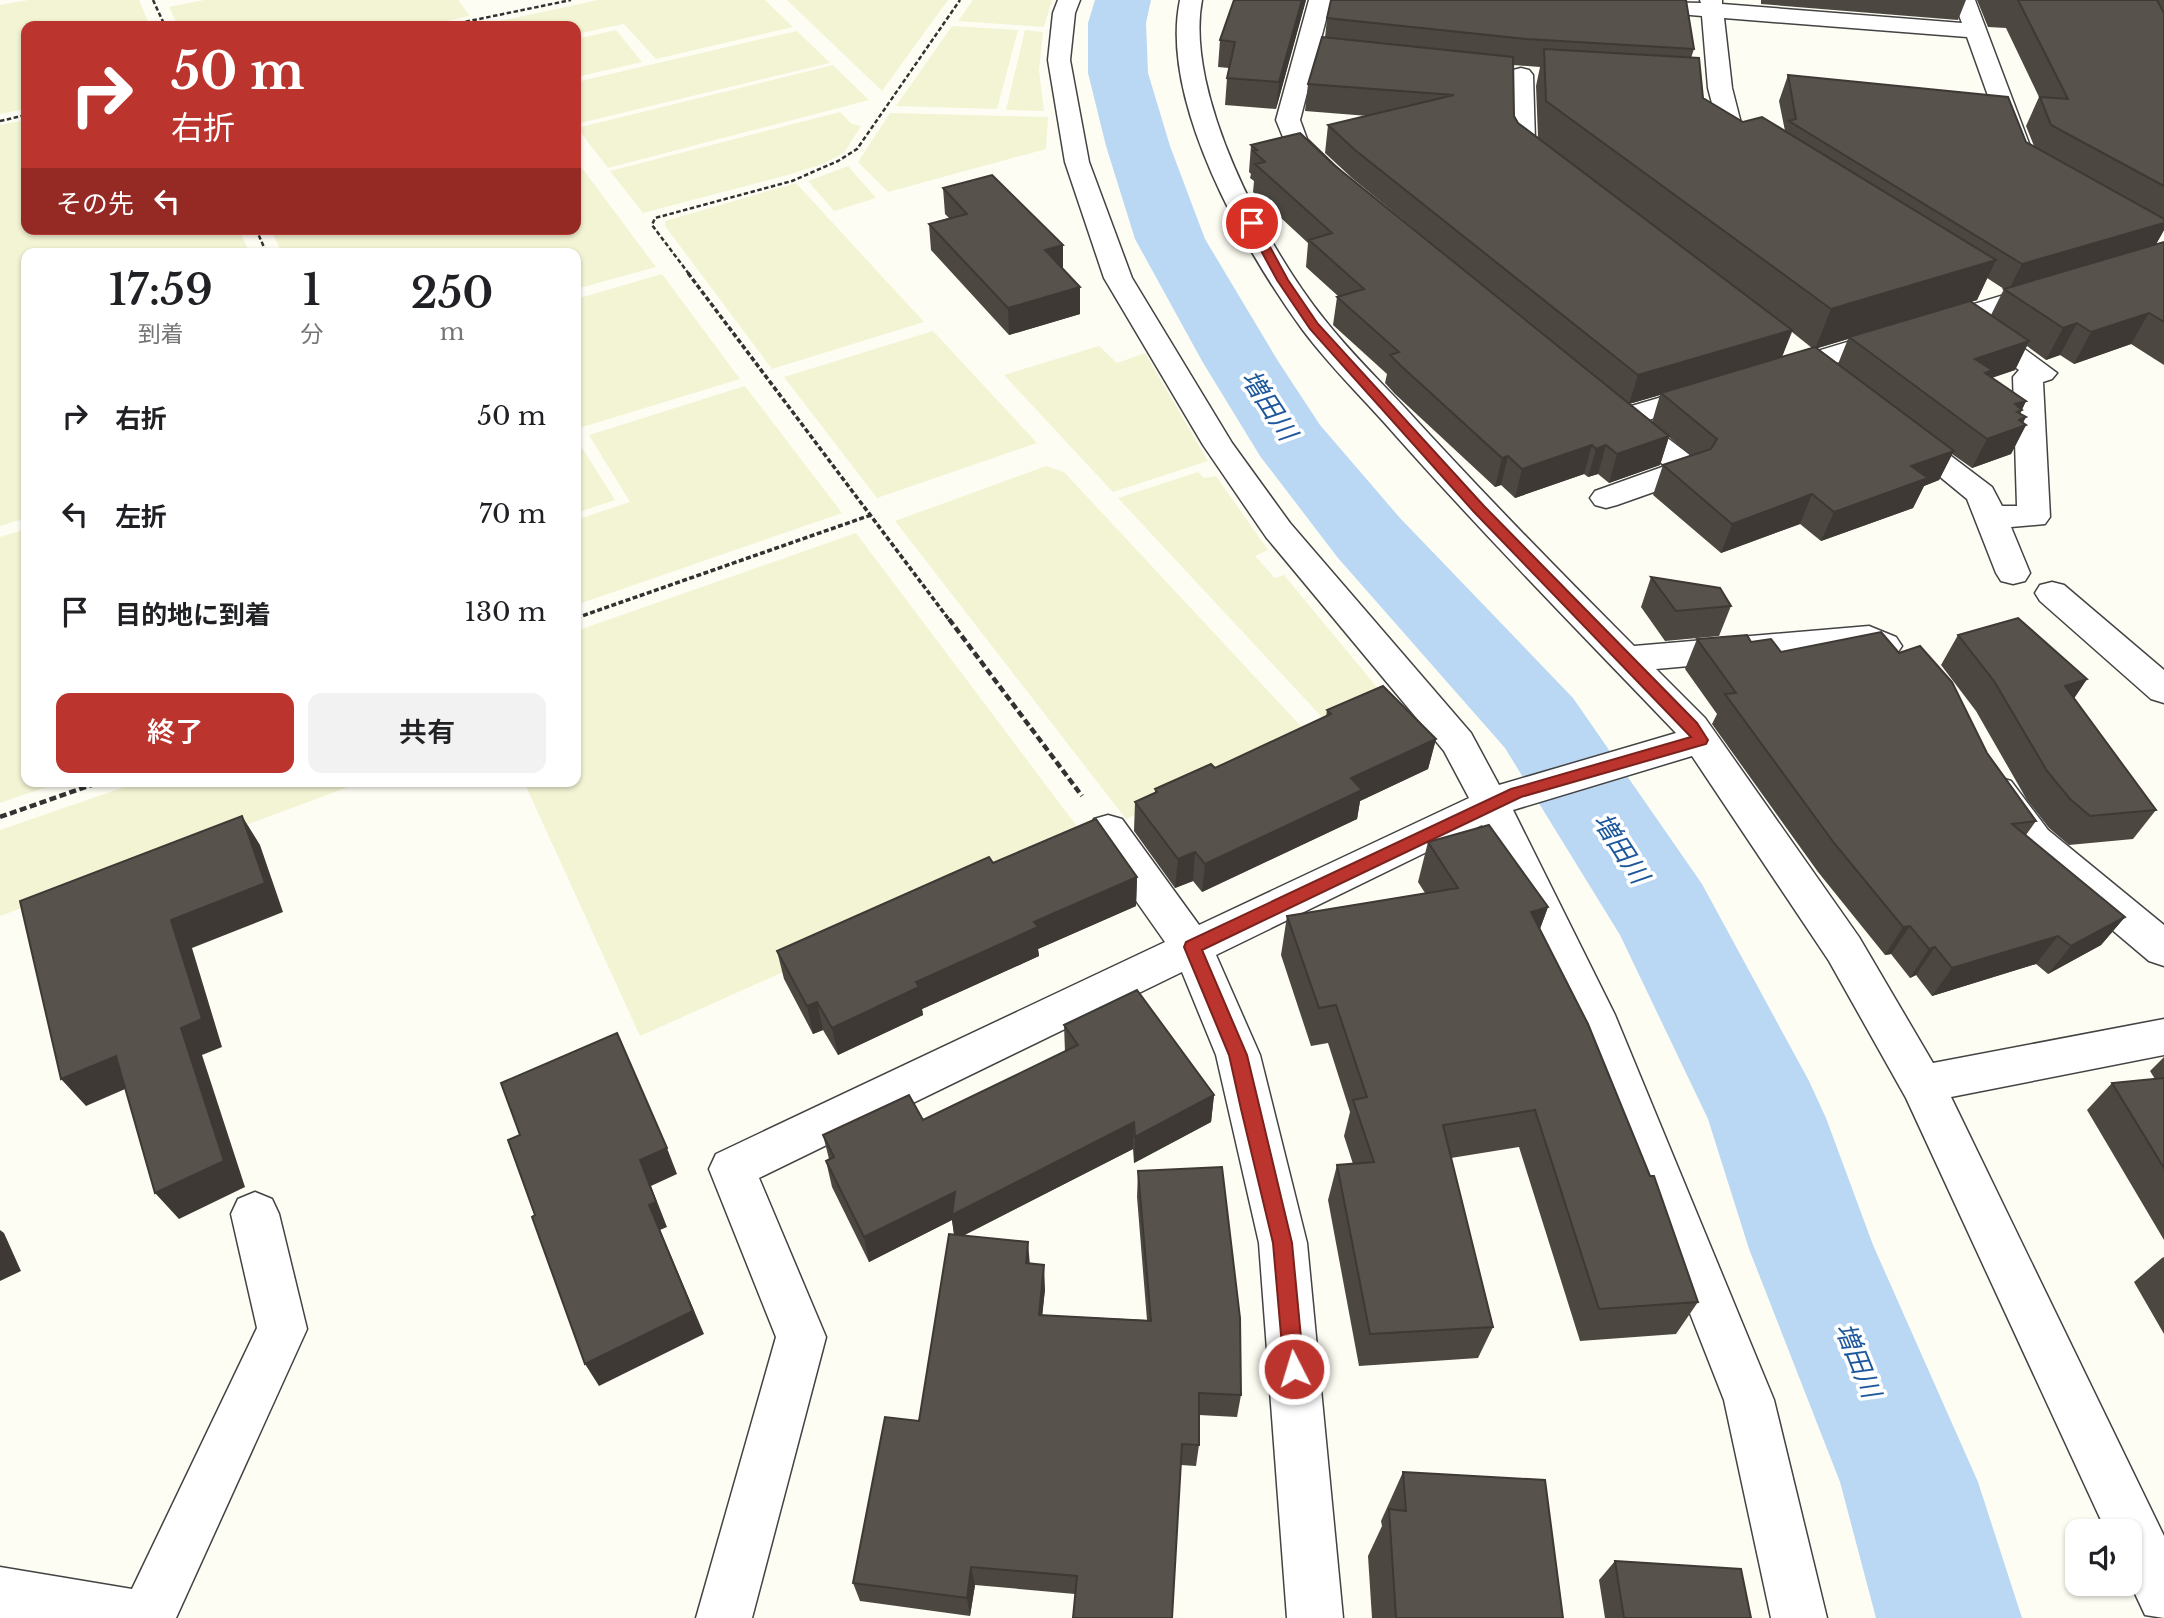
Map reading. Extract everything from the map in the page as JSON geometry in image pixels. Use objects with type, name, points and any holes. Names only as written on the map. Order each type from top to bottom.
[{"type":"street","points":[[1069,0],[1061,38],[1061,72],[1077,162],[1090,206],[1118,278],[1218,445],[1278,530],[1504,798],[1661,1175],[1749,1400],[1799,1618]]},
{"type":"street","points":[[1191,0],[1187,20],[1188,46],[1190,71],[1199,107],[1231,187],[1282,280],[1314,326],[1479,509],[1692,727],[1844,949],[1922,1084],[2059,1367],[2164,1596]]},
{"type":"street","points":[[1320,0],[1322,55],[1288,120],[1296,142],[1341,185]]},
{"type":"street","points":[[1584,0],[1712,5],[1976,31]]},
{"type":"street","points":[[1964,0],[2024,161],[2036,168]]},
{"type":"street","points":[[1712,5],[1720,88],[1731,131],[1776,159]]},
{"type":"street","points":[[1494,72],[1547,76]]},
{"type":"street","points":[[1521,75],[1523,143],[1567,177]]},
{"type":"street","points":[[1693,86],[1720,88]]},
{"type":"street","points":[[1756,378],[1799,354],[1962,317],[1992,296],[2070,284]]},
{"type":"street","points":[[1962,317],[2042,373],[2028,377],[2034,517],[1990,516]]},
{"type":"street","points":[[1799,354],[1842,387]]},
{"type":"street","points":[[1571,375],[1688,469],[1606,498]]},
{"type":"street","points":[[1623,418],[1730,386]]},
{"type":"street","points":[[1885,419],[1981,494],[2013,573]]},
{"type":"street","points":[[2052,593],[2164,691]]},
{"type":"street","points":[[1626,660],[1869,638],[1909,660]]},
{"type":"street","points":[[723,1618],[801,1337],[732,1169],[1504,798],[1700,740]]},
{"type":"street","points":[[1978,760],[2034,841],[2164,949]]},
{"type":"street","points":[[1108,830],[1192,947],[1238,1055],[1283,1243],[1315,1618]]},
{"type":"street","points":[[1922,1084],[2164,1037]]},
{"type":"street","points":[[147,1618],[282,1329],[255,1214]]},
{"type":"street","points":[[0,1595],[141,1618]]},
{"type":"path","points":[[153,0],[163,21]]},
{"type":"path","points":[[469,21],[571,0]]},
{"type":"path","points":[[960,0],[857,149],[843,160],[810,174],[665,213],[655,218],[652,225],[1108,830]]},
{"type":"path","points":[[0,121],[21,116]]},
{"type":"path","points":[[581,616],[871,515]]},
{"type":"path","points":[[0,817],[86,787]]},
{"type":"green space","points":[[28,0],[139,0],[148,21],[21,21],[21,110],[0,114],[0,5]]},
{"type":"green space","points":[[204,0],[458,0],[470,16],[446,21],[176,21],[169,7]]},
{"type":"green space","points":[[598,0],[765,0],[793,27],[656,59],[624,24],[581,33],[581,21],[500,21]]},
{"type":"green space","points":[[787,0],[948,0],[882,91]]},
{"type":"green space","points":[[973,0],[1052,0],[1044,27],[958,21]]},
{"type":"green space","points":[[952,26],[1018,30],[997,109],[896,106]]},
{"type":"green space","points":[[616,30],[642,62],[581,76],[581,38]]},
{"type":"green space","points":[[1025,30],[1043,32],[1039,70],[1044,111],[1006,110]]},
{"type":"green space","points":[[797,31],[830,63],[581,123],[581,81]]},
{"type":"green space","points":[[833,65],[869,100],[608,168],[581,133],[581,127]]},
{"type":"green space","points":[[840,112],[852,124],[861,126],[844,153],[820,165],[784,176],[643,213],[610,171]]},
{"type":"green space","points":[[890,113],[1048,117],[1046,149],[888,192],[858,162]]},
{"type":"green space","points":[[21,121],[21,235],[242,235],[247,248],[21,248],[21,520],[0,526],[0,125]]},
{"type":"green space","points":[[848,166],[876,198],[834,211],[808,181]]},
{"type":"green space","points":[[581,167],[656,267],[581,288],[581,248],[279,248],[274,235],[581,235]]},
{"type":"green space","points":[[796,183],[924,322],[772,369],[665,226],[665,221]]},
{"type":"green space","points":[[662,274],[740,379],[581,427],[581,298]]},
{"type":"green space","points":[[933,331],[1037,443],[877,498],[784,377]]},
{"type":"green space","points":[[1099,346],[1117,363],[1145,353],[1208,461],[1113,492],[1004,375]]},
{"type":"green space","points":[[745,386],[842,513],[581,603],[581,518],[630,502],[589,435]]},
{"type":"green space","points":[[581,446],[615,500],[581,511]]},
{"type":"green space","points":[[1046,466],[1064,472],[1311,737],[1126,819],[895,521]]},
{"type":"green space","points":[[1198,472],[1204,478],[1216,476],[1268,550],[1255,556],[1275,578],[1284,575],[1389,702],[1332,728],[1118,498]]},
{"type":"green space","points":[[21,531],[21,787],[46,787],[0,803],[0,537]]},
{"type":"green space","points":[[856,533],[1085,837],[640,1036],[526,787],[581,787],[581,629]]},
{"type":"green space","points":[[125,787],[348,787],[0,916],[0,830]]},
{"type":"building","points":[[1234,0],[1302,0],[1279,82],[1227,78],[1235,42],[1220,40]]},
{"type":"building","points":[[1331,0],[1686,0],[1694,49],[1527,39],[1327,18]]},
{"type":"building","points":[[2018,0],[2157,0],[2164,13],[2164,186],[2051,125],[2040,97],[2068,99]]},
{"type":"building","points":[[1322,37],[1513,57],[1514,116],[1518,123],[1792,330],[1638,375],[1355,150],[1328,125],[1454,95],[1308,84]]},
{"type":"building","points":[[1544,49],[1699,58],[1703,98],[1743,122],[1762,117],[1996,260],[1831,309],[1546,101]]},
{"type":"building","points":[[1788,75],[2008,97],[2026,142],[2164,219],[2164,223],[2022,264],[1789,121],[1796,119]]},
{"type":"building","points":[[1300,133],[1334,165],[1669,436],[1617,454],[1606,445],[1596,449],[1592,445],[1522,469],[1508,456],[1502,458],[1400,365],[1390,355],[1399,352],[1337,297],[1364,289],[1309,240],[1332,233],[1255,164],[1265,162],[1253,151],[1257,150],[1251,145]]},
{"type":"building","points":[[992,175],[1063,245],[1045,250],[1080,287],[1008,308],[929,224],[967,214],[943,188]]},
{"type":"building","points":[[2164,242],[2164,322],[2149,313],[2091,332],[2077,323],[2063,328],[2004,289]]},
{"type":"building","points":[[1970,301],[2029,341],[1975,359],[1992,370],[1985,373],[2026,401],[2015,404],[2022,410],[2017,412],[2026,417],[2019,420],[2026,425],[1987,439],[1849,337]]},
{"type":"building","points":[[1815,347],[1954,451],[1911,466],[1928,478],[1834,512],[1812,494],[1732,524],[1663,465],[1711,449],[1717,439],[1661,393]]},
{"type":"building","points":[[1651,577],[1720,588],[1731,606],[1676,611]]},
{"type":"building","points":[[2018,618],[2087,679],[2065,686],[2156,810],[2090,816],[2070,799],[2047,771],[1994,681],[1958,635]]},
{"type":"building","points":[[1881,632],[1899,653],[1920,646],[1952,682],[1987,753],[2036,821],[2012,824],[2125,917],[2071,946],[2058,936],[1952,968],[1935,947],[1929,949],[1910,926],[1903,927],[1834,843],[1725,694],[1736,693],[1697,639],[1747,635],[1751,642],[1771,639],[1781,652]]},
{"type":"building","points":[[1383,686],[1436,739],[1351,778],[1362,790],[1205,864],[1195,852],[1178,859],[1135,802],[1157,792],[1155,789],[1211,764],[1215,768],[1331,714],[1327,710]]},
{"type":"building","points":[[242,816],[265,883],[171,920],[202,1019],[181,1028],[224,1161],[155,1193],[116,1056],[61,1079],[20,901]]},
{"type":"building","points":[[1096,819],[1137,877],[1034,922],[1038,927],[916,982],[919,987],[832,1028],[817,1002],[807,1006],[777,951],[989,857],[993,863]]},
{"type":"building","points":[[1489,825],[1548,907],[1531,912],[1588,1024],[1650,1176],[1654,1176],[1698,1302],[1599,1309],[1535,1110],[1443,1125],[1493,1327],[1370,1334],[1337,1165],[1374,1162],[1353,1100],[1367,1097],[1336,1005],[1319,1008],[1287,916],[1458,888],[1428,842]]},
{"type":"building","points":[[1137,990],[1214,1095],[1135,1137],[1134,1122],[952,1215],[955,1192],[864,1237],[826,1161],[834,1157],[823,1135],[909,1095],[923,1120],[1078,1045],[1064,1025]]},
{"type":"building","points":[[617,1033],[667,1148],[640,1160],[656,1202],[649,1205],[693,1311],[585,1364],[532,1217],[535,1215],[508,1140],[520,1135],[501,1083]]},
{"type":"building","points":[[2164,1078],[2164,1168],[2112,1083]]},
{"type":"building","points":[[1222,1167],[1240,1318],[1241,1395],[1199,1393],[1199,1445],[1182,1444],[1172,1618],[1073,1618],[1077,1576],[971,1567],[967,1598],[853,1583],[885,1417],[919,1421],[949,1234],[1028,1242],[1026,1263],[1044,1265],[1039,1315],[1151,1321],[1138,1171]]},
{"type":"building","points":[[1403,1472],[1545,1480],[1563,1618],[1396,1618],[1389,1509],[1406,1511]]},
{"type":"building","points":[[1615,1561],[1741,1569],[1751,1618],[1624,1618]]},
{"type":"waterway","name":"増田川","points":[[1123,0],[1117,23],[1118,73],[1138,146],[1170,239],[1240,361],[1289,439],[1369,538],[1539,723],[1664,914],[1767,1118],[1812,1249],[1909,1482],[1949,1618]]},
{"type":"route","points":[[1252,223],[1282,280],[1314,326],[1479,509],[1692,727],[1700,740],[1517,793],[1192,947],[1238,1055],[1283,1243],[1294,1369]]}]
